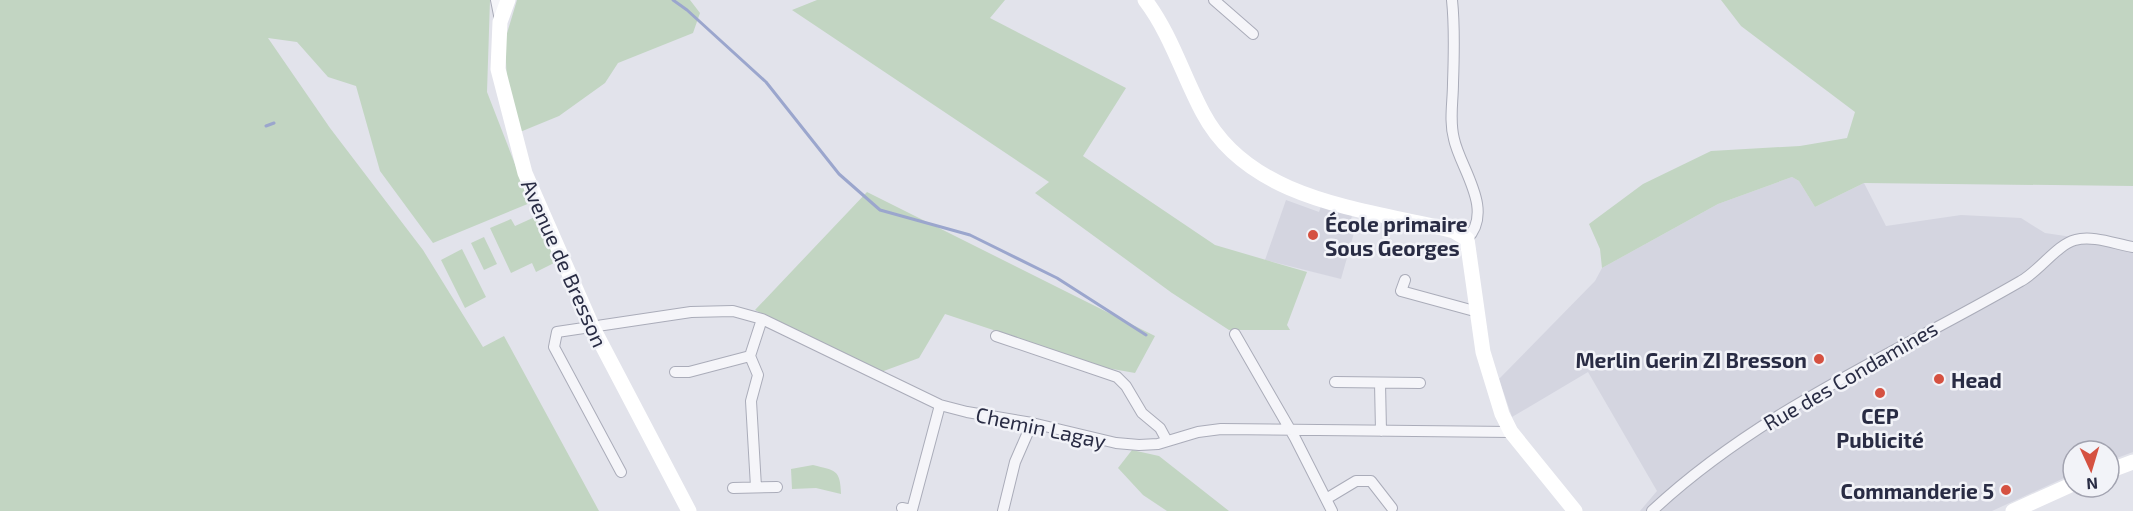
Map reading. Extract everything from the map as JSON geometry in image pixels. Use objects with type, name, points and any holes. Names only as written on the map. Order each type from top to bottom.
[{"type":"street","points":[[496,0],[500,22]]},
{"type":"street","name":"Avenue de Bresson","points":[[508,0],[500,22],[498,69],[518,153],[593,328],[689,511]]},
{"type":"street","points":[[1145,0],[1159,18],[1203,113],[1218,137],[1237,157],[1272,180],[1302,193],[1454,231],[1467,238]]},
{"type":"street","points":[[1214,0],[1253,34]]},
{"type":"street","points":[[1452,0],[1455,29],[1451,125],[1454,141],[1471,177],[1477,202],[1474,232],[1467,238]]},
{"type":"street","points":[[1467,238],[1483,352],[1502,414],[1511,432],[1575,511]]},
{"type":"street","name":"Rue des Condamines","points":[[1652,511],[1692,474],[1747,434],[1831,384],[2024,280],[2073,240],[2089,238],[2133,247]]},
{"type":"street","points":[[1405,279],[1401,291],[1478,312]]},
{"type":"street","name":"Chemin Lagay","points":[[621,472],[554,347],[557,333],[691,312],[733,311],[762,319],[939,405],[1032,423],[1116,443],[1139,445],[1221,429],[1511,432]]},
{"type":"street","points":[[756,487],[751,401],[758,375],[750,356],[762,319]]},
{"type":"street","points":[[1235,334],[1332,511]]},
{"type":"street","points":[[996,336],[1118,377],[1142,413],[1160,428],[1167,441]]},
{"type":"street","points":[[675,372],[689,372],[750,356]]},
{"type":"street","points":[[1335,382],[1420,383]]},
{"type":"street","points":[[1380,383],[1381,431]]},
{"type":"street","points":[[902,508],[912,510],[939,405]]},
{"type":"street","points":[[1481,432],[1502,414]]},
{"type":"street","points":[[1006,510],[1015,462],[1032,423]]},
{"type":"street","points":[[1326,499],[1356,481],[1371,481],[1392,508]]},
{"type":"street","points":[[733,488],[777,487]]},
{"type":"street","points":[[2013,511],[2061,489]]},
{"type":"shaded area","points":[[1792,177],[1799,181],[1815,207],[1864,183],[1886,226],[1961,215],[2021,218],[2045,233],[2133,246],[2133,452],[2121,456],[2121,439],[2061,439],[2061,479],[1992,511],[1640,511],[1657,491],[1588,372],[1512,417],[1499,379],[1595,281],[1602,268],[1718,204]]},
{"type":"shaded area","name":"École primaire Sous Georges","points":[[1286,200],[1319,212],[1321,206],[1352,215],[1350,225],[1356,226],[1341,279],[1265,260]]},
{"type":"green space","points":[[0,0],[490,0],[487,92],[530,203],[433,243],[380,171],[356,86],[328,77],[297,42],[268,38],[330,128],[423,250],[483,347],[504,336],[599,511],[0,511]]},
{"type":"green space","points":[[517,0],[690,0],[700,13],[693,33],[618,63],[605,83],[559,116],[520,132],[507,84],[505,40]]},
{"type":"green space","points":[[817,0],[1005,0],[990,18],[1126,88],[1083,156],[1215,245],[1307,272],[1287,325],[1290,330],[1229,330],[1172,293],[1035,193],[1049,182],[792,10]]},
{"type":"green space","points":[[1721,0],[2133,0],[2133,186],[1864,183],[1815,207],[1799,181],[1792,177],[1718,204],[1602,268],[1600,249],[1589,224],[1643,184],[1711,151],[1800,146],[1847,138],[1855,112],[1741,26]]},
{"type":"green space","points":[[867,192],[1155,336],[1135,373],[1107,368],[945,314],[919,358],[881,372],[755,310]]},
{"type":"green space","points":[[537,216],[558,261],[536,272],[532,263],[511,273],[490,228],[511,219],[515,226]]},
{"type":"green space","points":[[484,237],[497,264],[484,270],[471,243]]},
{"type":"green space","points":[[462,249],[486,297],[465,308],[441,260]]},
{"type":"green space","points":[[1132,450],[1159,456],[1229,511],[1167,511],[1143,495],[1118,468]]},
{"type":"green space","points":[[813,465],[832,470],[838,475],[841,494],[816,488],[792,489],[791,469]]},
{"type":"waterway","points":[[673,0],[766,82],[839,174],[880,210],[970,235],[1057,278],[1146,335]]},
{"type":"waterway","points":[[266,126],[274,123]]},
{"type":"place","name":"École primaire Sous Georges","points":[[1313,235]]},
{"type":"place","name":"Merlin Gerin ZI Bresson","points":[[1819,359]]},
{"type":"place","name":"Head","points":[[1939,379]]},
{"type":"place","name":"CEP Publicité","points":[[1880,393]]},
{"type":"place","name":"Commanderie 5","points":[[2006,490]]}]
